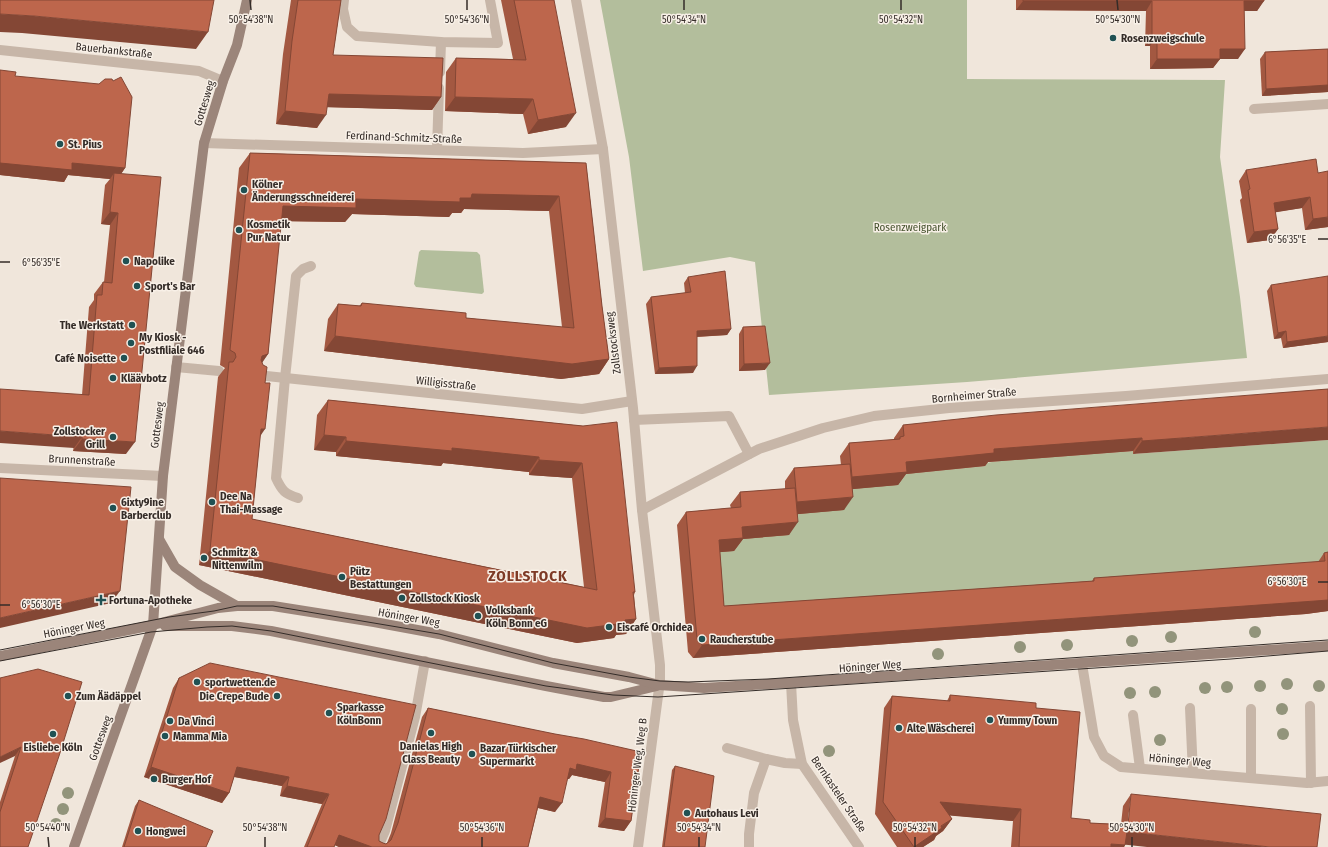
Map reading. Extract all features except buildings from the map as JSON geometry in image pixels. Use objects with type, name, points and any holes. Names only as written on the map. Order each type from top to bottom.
[{"type":"street","name":"Gottesweg","points":[[74,847],[153,625],[164,476],[176,366],[204,143],[223,81],[237,45],[247,0]]},
{"type":"street","points":[[344,0],[342,9],[347,27],[357,36],[441,42],[498,44],[490,0]]},
{"type":"street","name":"Zollstocksweg","points":[[576,0],[603,149],[660,665],[659,685]]},
{"type":"street","points":[[437,150],[441,42]]},
{"type":"street","name":"Bauerbankstraße","points":[[0,50],[199,71],[223,81]]},
{"type":"street","points":[[1254,109],[1328,104]]},
{"type":"street","name":"Ferdinand-Schmitz-Straße","points":[[204,143],[522,153],[603,149]]},
{"type":"street","points":[[298,498],[281,489],[276,478],[296,276],[303,269],[311,266]]},
{"type":"street","points":[[176,366],[219,371]]},
{"type":"street","name":"Willigisstraße","points":[[257,375],[582,409],[632,401]]},
{"type":"street","name":"Bornheimer Straße","points":[[642,510],[759,449],[823,428],[874,416],[949,408],[1126,396],[1328,379]]},
{"type":"street","points":[[634,420],[729,416],[749,454]]},
{"type":"street","name":"Brunnenstraße","points":[[0,468],[164,476]]},
{"type":"street","points":[[159,540],[175,566],[200,585],[237,606]]},
{"type":"street","name":"Höninger Weg","points":[[0,656],[153,625],[218,608],[237,606],[273,606],[439,634],[553,662],[629,677],[659,685],[704,688],[1082,664],[1328,646]]},
{"type":"street","name":"Höninger Weg","points":[[153,625],[232,626],[265,631],[604,697],[611,697],[659,685]]},
{"type":"street","points":[[378,847],[385,832],[415,717],[425,661]]},
{"type":"street","name":"Höninger Weg","points":[[1082,664],[1094,737],[1104,756],[1121,767],[1311,783],[1328,781]]},
{"type":"street","name":"Bernkasteler Straße","points":[[791,683],[793,720],[802,764],[859,847]]},
{"type":"street","name":"Höninger Weg, Weg B","points":[[638,847],[659,685]]},
{"type":"street","points":[[1310,706],[1311,783]]},
{"type":"street","points":[[1190,708],[1193,773]]},
{"type":"street","points":[[1251,709],[1251,778]]},
{"type":"street","points":[[1134,715],[1140,768]]},
{"type":"street","points":[[727,748],[766,759],[785,763],[802,764]]},
{"type":"street","points":[[749,847],[754,793],[766,759]]},
{"type":"green space","name":"Rosenzweigpark","points":[[600,0],[967,0],[967,79],[1225,80],[1220,157],[1247,358],[967,382],[769,395],[755,262],[730,257],[643,271],[629,157]]},
{"type":"green space","points":[[421,250],[477,252],[480,255],[484,292],[482,294],[416,287],[414,284],[419,252]]},
{"type":"green space","points":[[1328,440],[1328,564],[714,619],[710,553],[733,540],[842,490],[897,472],[914,473],[985,466],[985,463],[999,461],[1133,451],[1133,454]]},
{"type":"tram line","points":[[0,650],[169,617],[214,611],[237,606],[273,606],[439,634],[553,663],[629,677],[660,681],[688,682],[768,679],[1328,640]]},
{"type":"tram line","points":[[0,661],[151,632],[232,626],[271,631],[546,686],[613,695],[658,697],[1231,659],[1328,651]]},
{"type":"place","name":"Rosenzweigschule","points":[[1113,38]]},
{"type":"place","name":"St. Pius","points":[[60,144]]},
{"type":"place","name":"Kölner Änderungsschneiderei","points":[[244,190]]},
{"type":"place","name":"Kosmetik Pur Natur","points":[[239,230]]},
{"type":"place","name":"Napolike","points":[[126,261]]},
{"type":"place","name":"Sport's Bar","points":[[137,286]]},
{"type":"place","name":"The Werkstatt","points":[[132,325]]},
{"type":"place","name":"My Kiosk - Postfiliale 646","points":[[131,343]]},
{"type":"place","name":"Café Noisette","points":[[124,358]]},
{"type":"place","name":"Kläävbotz","points":[[113,378]]},
{"type":"place","name":"Zollstocker Grill","points":[[113,437]]},
{"type":"place","name":"Dee Na Thai-Massage","points":[[212,502]]},
{"type":"place","name":"6ixty9ine Barberclub","points":[[113,508]]},
{"type":"place","name":"Schmitz & Nittenwilm","points":[[204,558]]},
{"type":"place","name":"Pütz Bestattungen","points":[[342,577]]},
{"type":"place","name":"Zollstock Kiosk","points":[[402,598]]},
{"type":"place","name":"Fortuna-Apotheke","points":[[101,600]]},
{"type":"place","name":"Volksbank Köln Bonn eG","points":[[478,616]]},
{"type":"place","name":"Eiscafé Orchidea","points":[[609,627]]},
{"type":"place","name":"Raucherstube","points":[[702,639]]},
{"type":"place","name":"sportwetten.de","points":[[197,682]]},
{"type":"place","name":"Zum Äädäppel","points":[[68,696]]},
{"type":"place","name":"Die Crepe Bude","points":[[277,696]]},
{"type":"place","name":"Sparkasse KölnBonn","points":[[329,713]]},
{"type":"place","name":"Yummy Town","points":[[990,720]]},
{"type":"place","name":"Da Vinci","points":[[170,721]]},
{"type":"place","name":"Alte Wäscherei","points":[[899,728]]},
{"type":"place","name":"Danielas High Class Beauty","points":[[431,733]]},
{"type":"place","name":"Eisliebe Köln","points":[[53,734]]},
{"type":"place","name":"Mamma Mia","points":[[165,736]]},
{"type":"place","name":"Bazar Türkischer Supermarkt","points":[[472,754]]},
{"type":"place","name":"Burger Hof","points":[[154,779]]},
{"type":"place","name":"Autohaus Levi","points":[[687,813]]},
{"type":"place","name":"Hongwei","points":[[138,831]]},
{"type":"district","name":"ZOLLSTOCK","points":[[528,576]]}]
